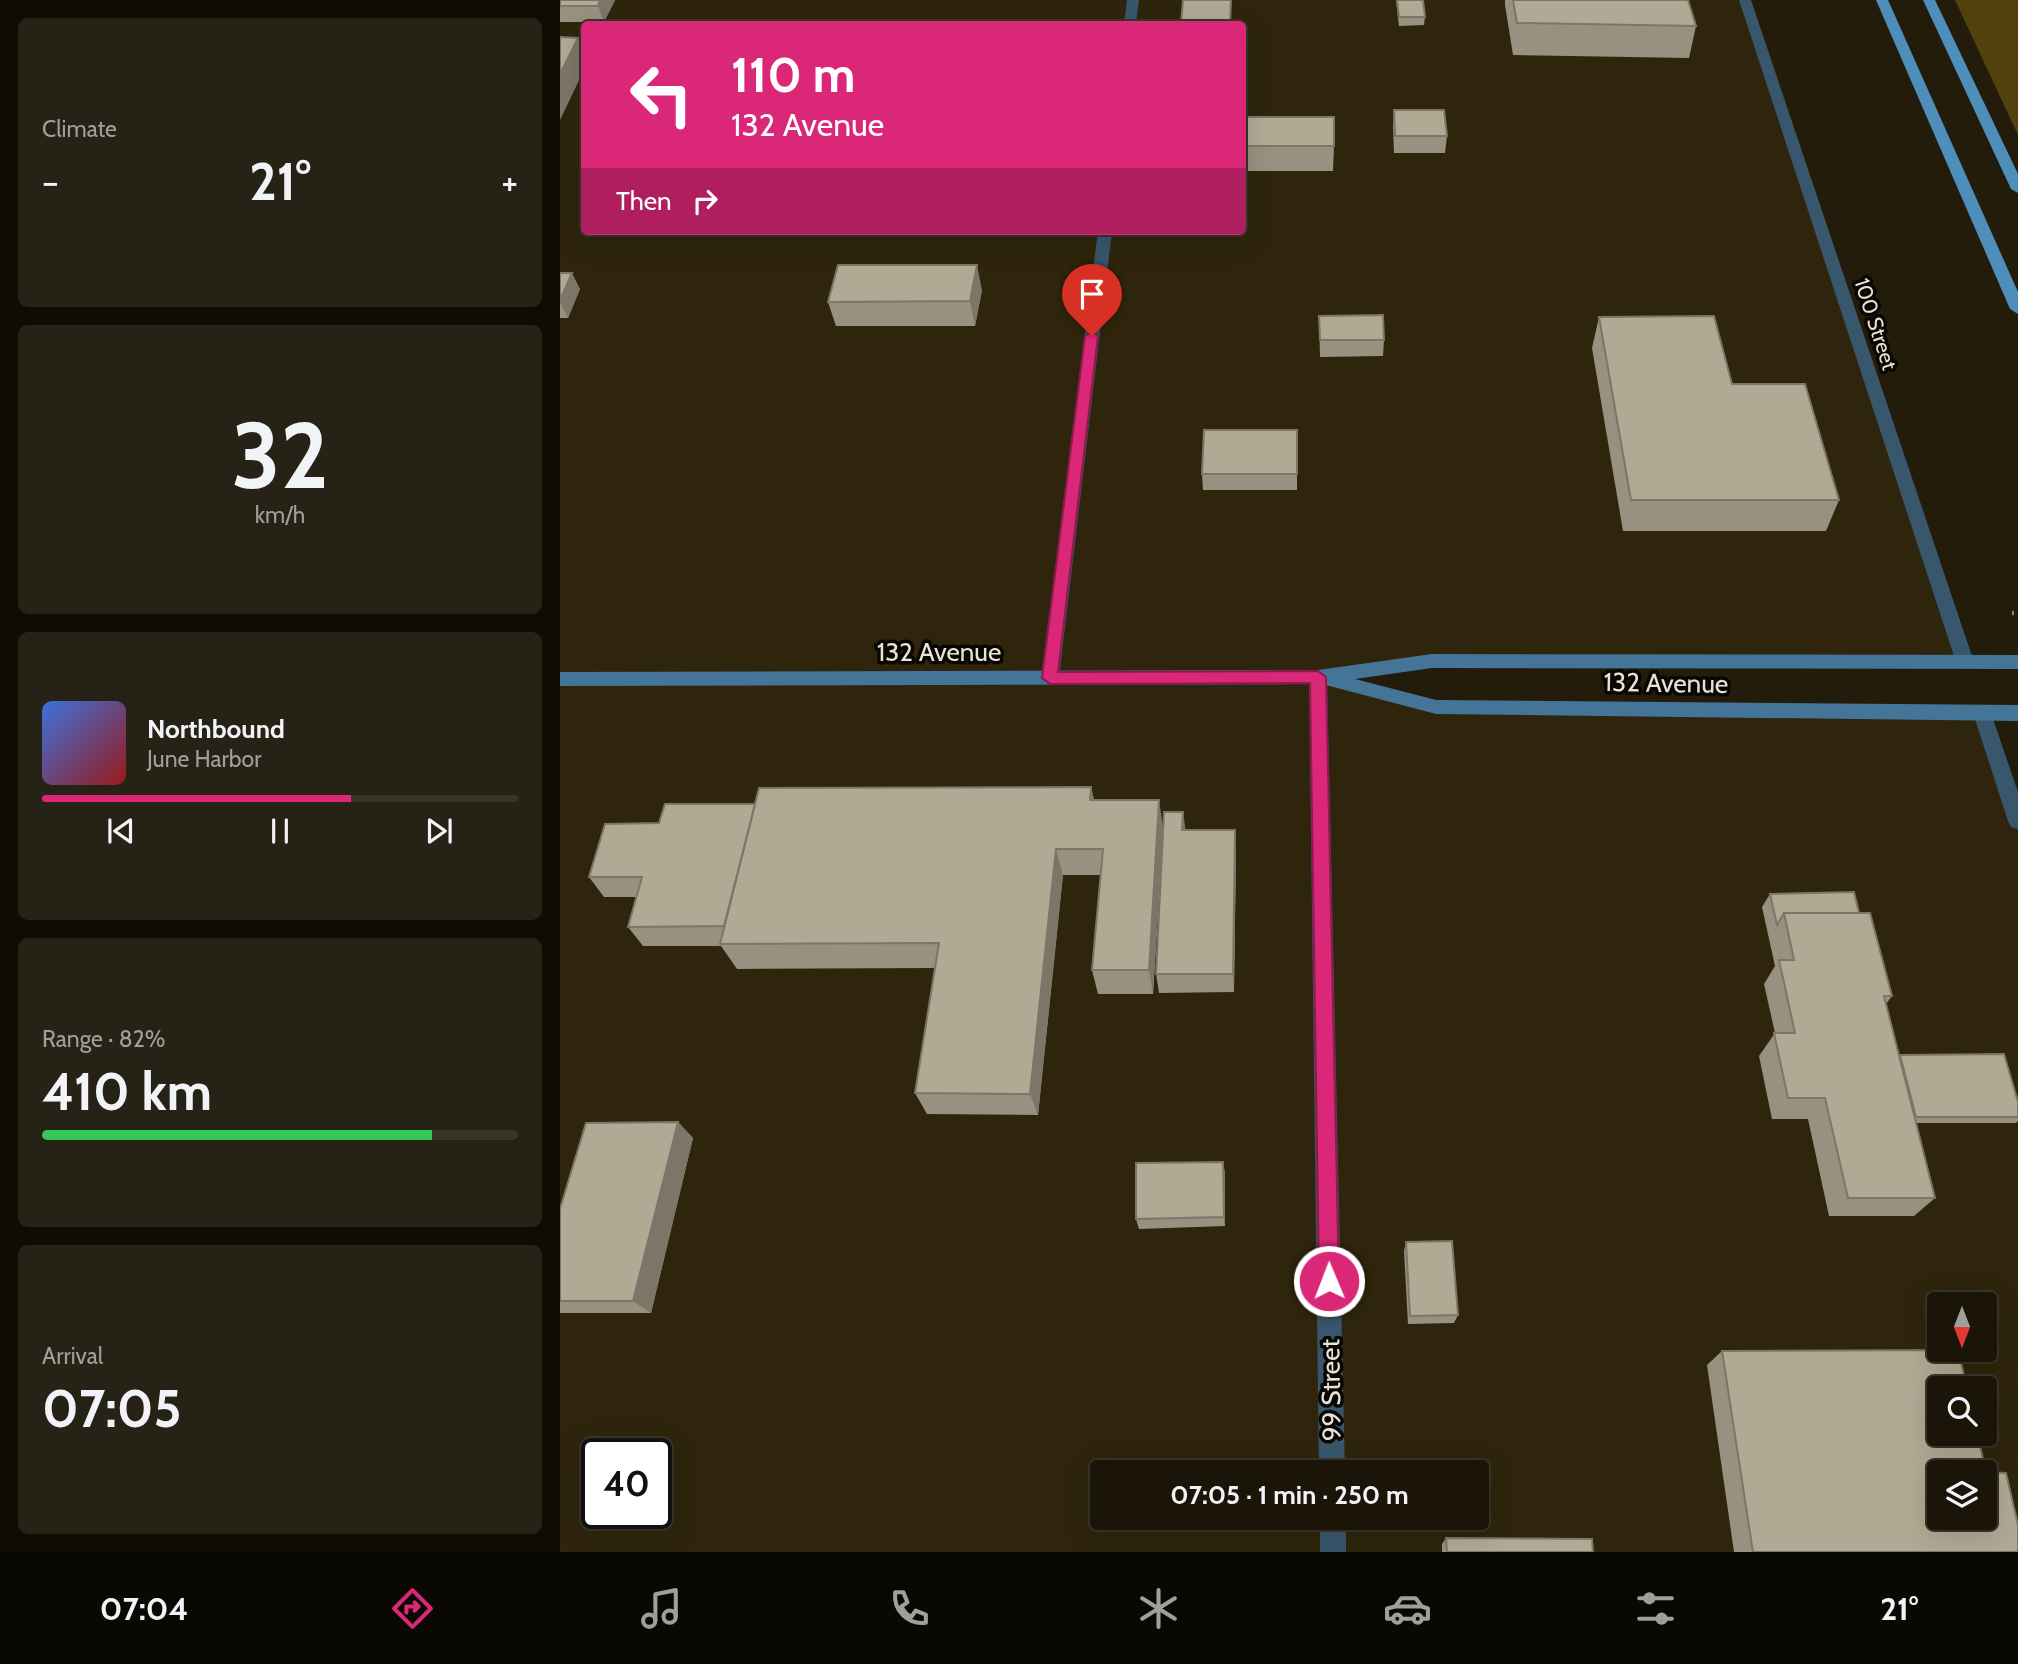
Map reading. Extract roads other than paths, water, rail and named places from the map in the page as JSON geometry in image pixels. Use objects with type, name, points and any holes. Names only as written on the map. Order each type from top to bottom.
[{"type":"main road","points":[[1882,0],[2018,309]]},
{"type":"main road","points":[[1929,0],[2018,189]]},
{"type":"main road","name":"132 Avenue","points":[[560,679],[1318,677],[1433,661],[2018,662]]},
{"type":"main road","name":"132 Avenue","points":[[1318,677],[1436,707],[2018,713]]},
{"type":"street","points":[[1130,21],[1133,0]]},
{"type":"street","name":"100 Street","points":[[1745,0],[1965,662]]},
{"type":"street","points":[[1050,678],[1105,235]]},
{"type":"street","name":"99 Street","points":[[1318,677],[1332,1460]]},
{"type":"street","points":[[1982,713],[2018,821]]},
{"type":"street","points":[[1333,1530],[1334,1552]]}]
